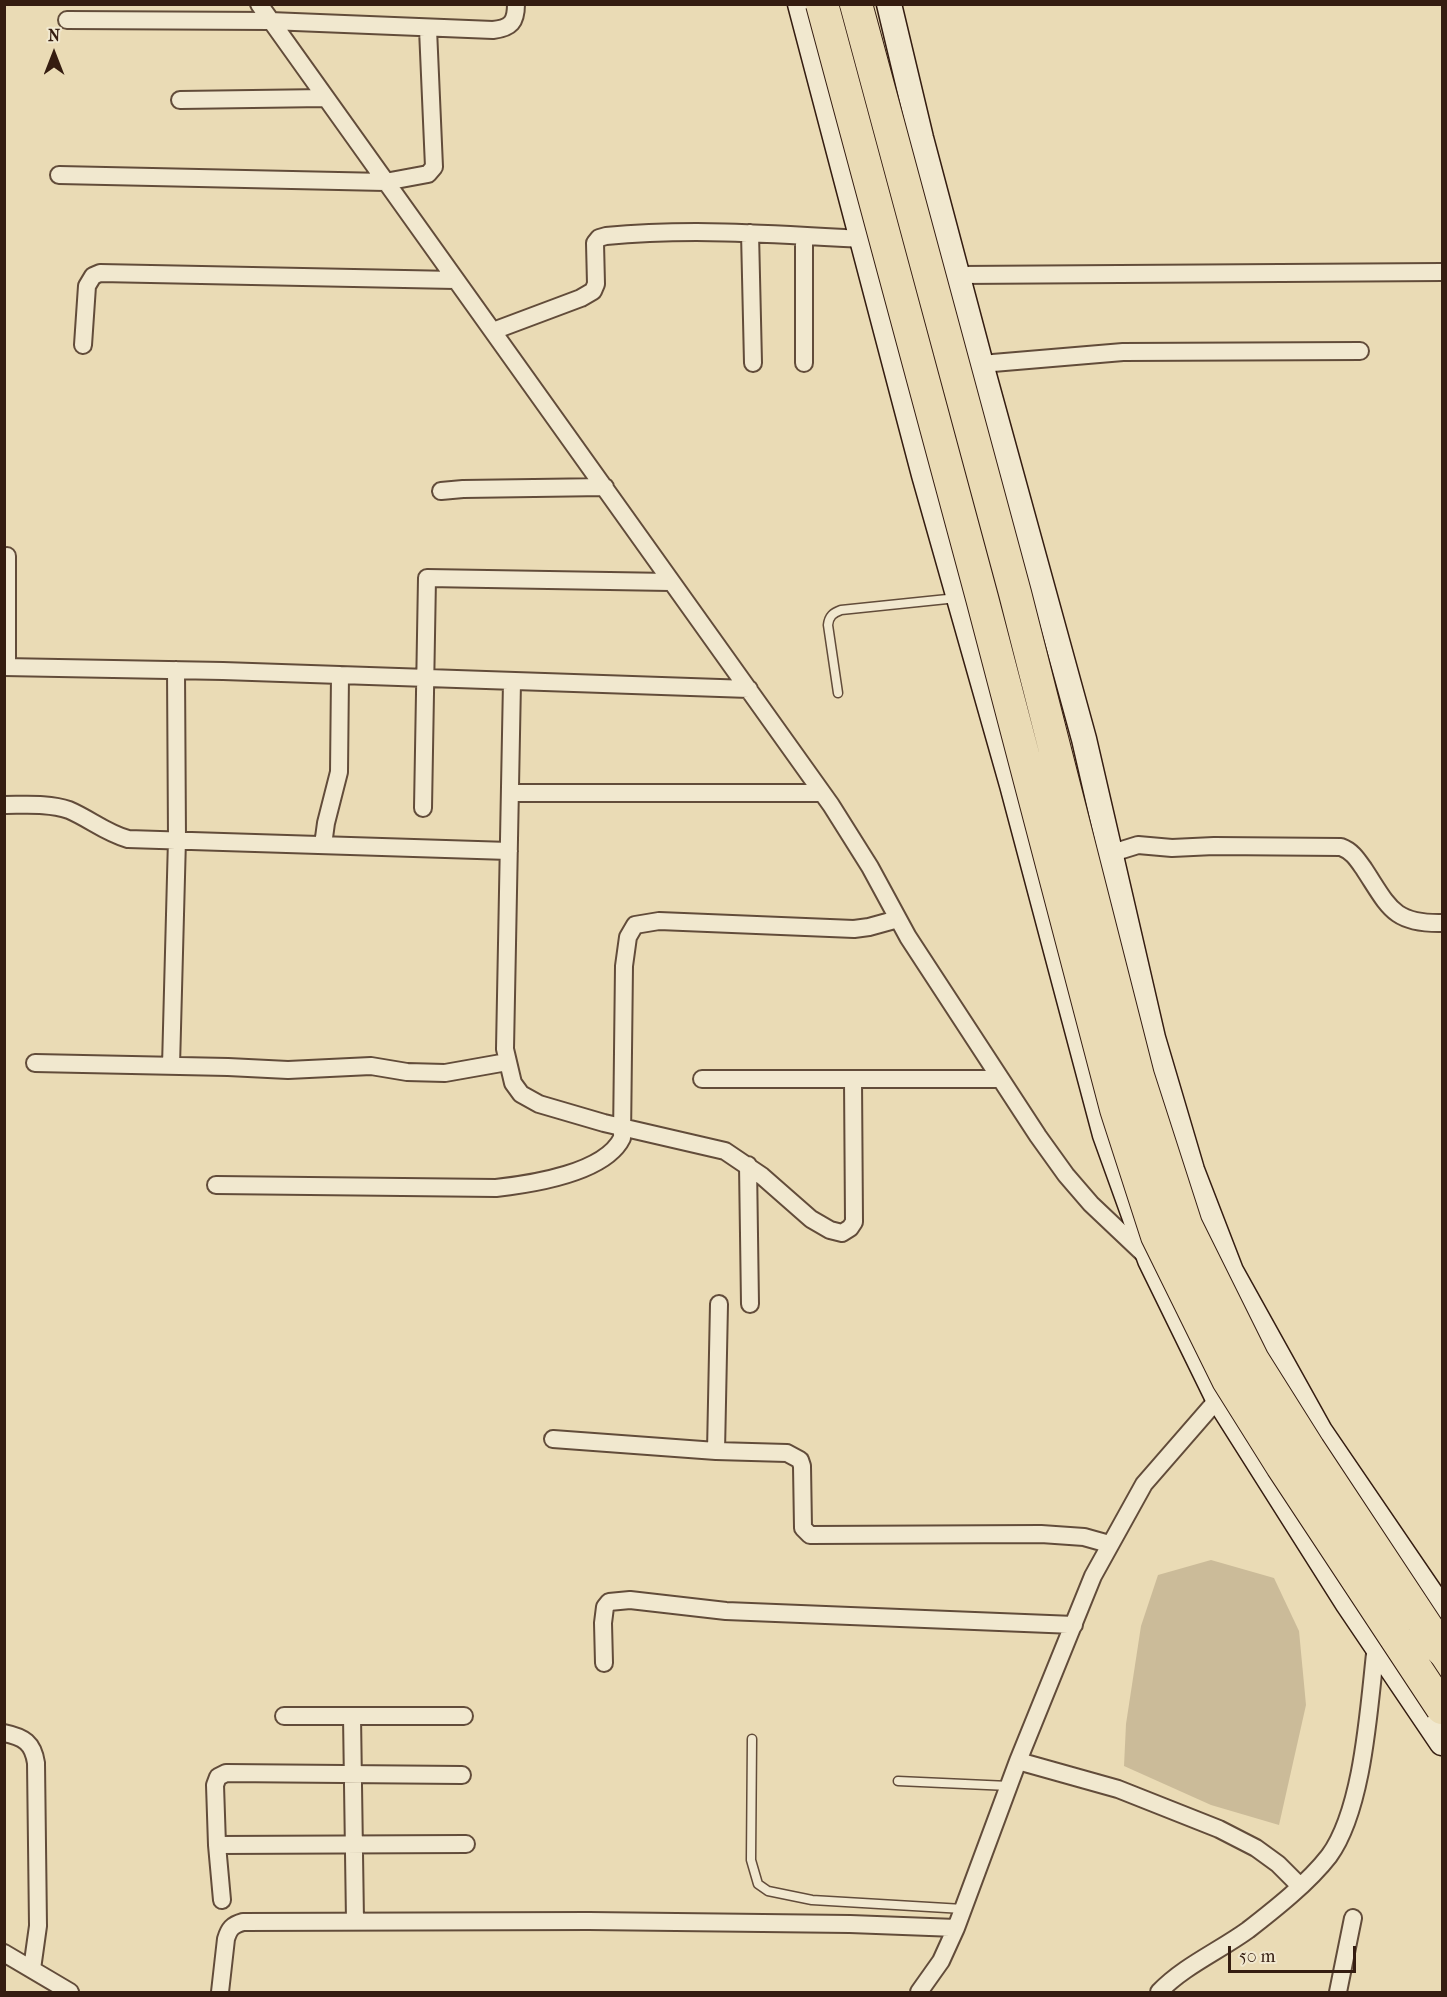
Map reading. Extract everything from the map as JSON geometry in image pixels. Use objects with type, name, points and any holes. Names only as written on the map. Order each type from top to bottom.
[{"type":"highway","points":[[822,4],[982,598],[1116,1109],[1158,1236],[1228,1380],[1282,1466],[1443,1708]]},
{"type":"highway","points":[[856,4],[1016,592],[1138,1076],[1186,1225],[1253,1360],[1309,1449],[1443,1650]]},
{"type":"main road","points":[[800,4],[861,239],[958,598],[1012,785],[1105,1135],[1150,1260],[1217,1397],[1376,1645],[1443,1743]]},
{"type":"main road","points":[[888,4],[981,364],[1084,739],[1153,1038],[1192,1170],[1231,1271],[1320,1431],[1440,1600]]},
{"type":"street","points":[[259,4],[822,793],[870,867],[908,937],[1000,1079],[1066,1175],[1091,1204],[1150,1260]]},
{"type":"street","points":[[67,20],[270,21],[428,29],[503,29],[514,23],[516,4]]},
{"type":"street","points":[[59,175],[384,182],[428,174],[434,167],[428,29]]},
{"type":"street","points":[[180,100],[325,98]]},
{"type":"street","points":[[493,331],[581,298],[593,291],[596,284],[595,243],[599,238],[648,232],[750,233],[861,239]]},
{"type":"street","points":[[750,233],[753,363]]},
{"type":"street","points":[[804,236],[804,363]]},
{"type":"street","points":[[959,275],[1443,272]]},
{"type":"street","points":[[83,345],[87,286],[93,276],[100,273],[455,280]]},
{"type":"street","points":[[981,364],[1123,352],[1360,351]]},
{"type":"street","points":[[441,491],[605,487]]},
{"type":"street","points":[[7,556],[6,667],[176,670],[749,689]]},
{"type":"street","points":[[423,808],[427,578],[670,582]]},
{"type":"street","points":[[171,1066],[177,839],[176,670]]},
{"type":"street","points":[[323,845],[339,772],[340,675]]},
{"type":"street","points":[[512,682],[505,1040],[507,1062],[513,1083],[521,1094],[539,1104],[622,1127],[725,1151],[748,1165],[811,1219],[830,1230],[842,1233],[854,1222],[853,1079]]},
{"type":"street","points":[[510,793],[822,793]]},
{"type":"street","points":[[4,805],[50,806],[68,810],[113,835],[128,839],[509,851]]},
{"type":"street","points":[[1110,854],[1138,845],[1172,848],[1341,847],[1349,850],[1355,856],[1385,900],[1400,916],[1417,923],[1443,923]]},
{"type":"street","points":[[216,1185],[496,1188],[536,1184],[596,1163],[618,1148],[622,1138],[624,966],[627,937],[635,925],[659,921],[854,929],[898,919]]},
{"type":"street","points":[[35,1063],[288,1070],[371,1066],[407,1072],[446,1073],[507,1062]]},
{"type":"street","points":[[702,1079],[1000,1079]]},
{"type":"street","points":[[748,1165],[750,1304]]},
{"type":"street","points":[[716,1451],[719,1304]]},
{"type":"street","points":[[919,1992],[941,1961],[956,1928],[1018,1761],[1093,1576],[1109,1544],[1144,1484],[1217,1397],[1275,1350]]},
{"type":"street","points":[[553,1439],[716,1451],[787,1453],[800,1460],[802,1522],[803,1528],[810,1535],[1041,1534],[1084,1538],[1109,1544]]},
{"type":"street","points":[[604,1663],[604,1614],[609,1602],[615,1600],[737,1611],[1074,1625]]},
{"type":"street","points":[[1159,1992],[1180,1974],[1250,1928],[1300,1886],[1330,1855],[1343,1830],[1355,1794],[1366,1738],[1376,1645]]},
{"type":"street","points":[[284,1716],[464,1716]]},
{"type":"street","points":[[352,1716],[355,1922]]},
{"type":"street","points":[[4,1733],[25,1739],[31,1746],[36,1763],[38,1926],[32,1969]]},
{"type":"street","points":[[1018,1761],[1118,1789],[1219,1829],[1256,1848],[1278,1864],[1300,1886]]},
{"type":"street","points":[[222,1900],[215,1785],[218,1777],[226,1773],[462,1775]]},
{"type":"street","points":[[217,1845],[466,1844]]},
{"type":"street","points":[[1338,1992],[1353,1918]]},
{"type":"street","points":[[220,1992],[226,1939],[229,1930],[235,1924],[355,1922],[850,1924],[956,1928]]},
{"type":"street","points":[[4,1953],[70,1992]]},
{"type":"lane","points":[[838,693],[828,625],[830,616],[841,610],[958,598]]},
{"type":"lane","points":[[752,1739],[751,1860],[758,1884],[768,1891],[812,1900],[963,1909]]},
{"type":"lane","points":[[898,1781],[1009,1786]]},
{"type":"shaded area","points":[[1211,1560],[1274,1578],[1299,1631],[1306,1705],[1279,1825],[1211,1805],[1124,1766],[1126,1724],[1141,1626],[1158,1575]]}]
